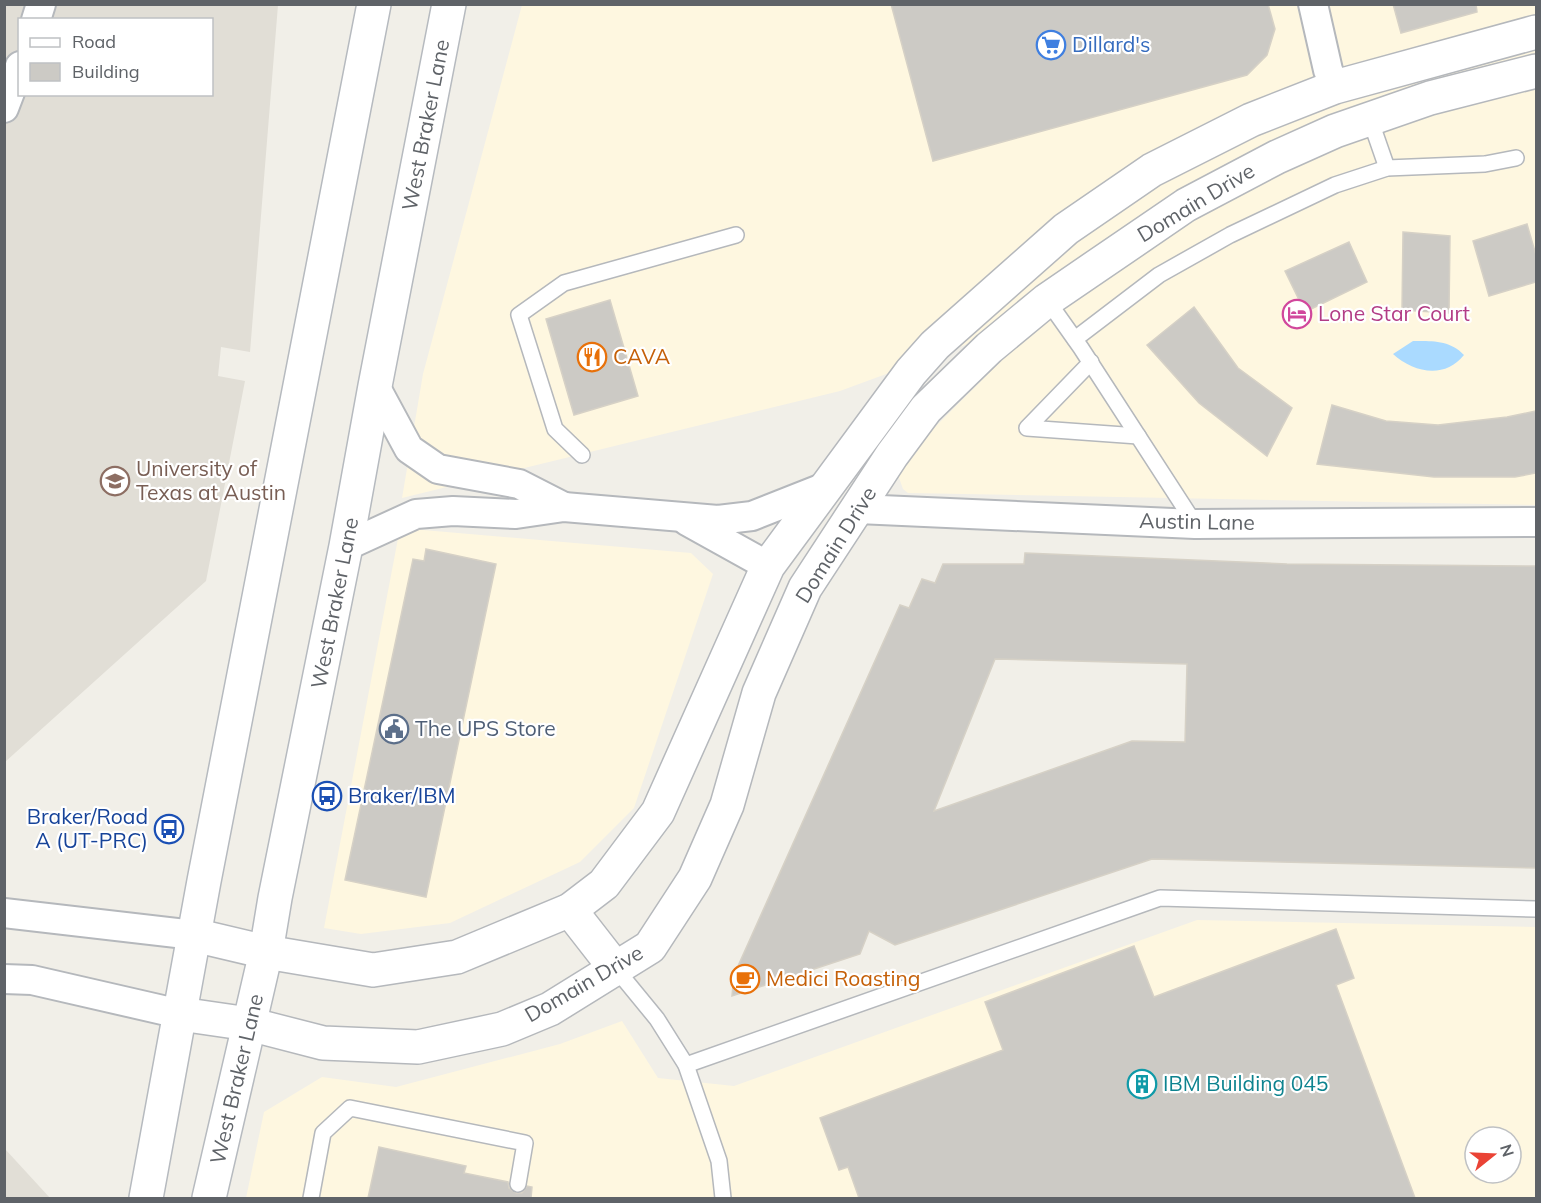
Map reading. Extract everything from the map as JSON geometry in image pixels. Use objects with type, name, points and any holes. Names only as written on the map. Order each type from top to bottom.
[{"type":"street","points":[[146,1198],[194,935],[374,4]]},
{"type":"street","name":"West Braker Lane","points":[[209,1198],[266,952],[449,4]]},
{"type":"street","points":[[1082,275],[1129,217],[1180,184],[1244,150],[1328,112],[1336,97],[1335,87],[1328,70],[1313,4]]},
{"type":"street","name":"Domain Drive","points":[[194,935],[266,952],[373,970],[457,957],[570,910],[604,884],[657,812],[768,566],[911,372],[935,345],[1066,229],[1152,170],[1251,120],[1335,87],[1536,32]]},
{"type":"street","points":[[4,108],[18,71]]},
{"type":"street","name":"Domain Drive","points":[[180,1014],[249,1024],[323,1043],[418,1047],[501,1029],[550,1009],[650,947],[695,878],[727,805],[759,693],[805,588],[892,455],[926,409],[989,348],[1047,300],[1186,205],[1276,157],[1335,131],[1430,98],[1536,71]]},
{"type":"street","points":[[935,345],[961,376]]},
{"type":"street","points":[[375,386],[409,449],[438,469],[519,484],[564,507]]},
{"type":"street","points":[[346,546],[416,514],[453,511],[516,514],[564,507],[718,520],[752,516],[828,486]]},
{"type":"street","name":"Austin Lane","points":[[858,509],[1195,524],[1536,522]]},
{"type":"street","points":[[683,518],[805,588]]},
{"type":"street","points":[[570,910],[616,969]]},
{"type":"street","points":[[4,913],[194,935]]},
{"type":"street","points":[[4,979],[32,980],[180,1014]]},
{"type":"lane","points":[[1370,119],[1387,168]]},
{"type":"lane","points":[[1075,339],[1159,276],[1230,235],[1335,185],[1387,168],[1474,165],[1516,158]]},
{"type":"lane","points":[[582,455],[555,429],[519,315],[564,283],[736,235]]},
{"type":"lane","points":[[1047,300],[1091,362],[1195,524]]},
{"type":"lane","points":[[1091,362],[1027,428],[1138,436]]},
{"type":"lane","points":[[687,1065],[1160,898],[1536,909]]},
{"type":"lane","points":[[616,969],[657,1019],[687,1065],[719,1161],[723,1198]]},
{"type":"lane","points":[[311,1198],[323,1133],[350,1108],[525,1143],[518,1184]]},
{"type":"shaded area","name":"University of Texas at Austin","points":[[5,5],[278,5],[250,352],[221,347],[218,376],[245,381],[206,581],[5,762]]},
{"type":"shaded area","points":[[522,5],[1536,5],[1536,505],[908,493],[903,489],[898,475],[901,468],[935,427],[1012,350],[1063,309],[840,391],[402,498],[423,374]]},
{"type":"shaded area","points":[[400,528],[691,553],[713,574],[634,808],[580,862],[450,923],[361,934],[324,928]]},
{"type":"shaded area","points":[[1197,920],[1536,927],[1536,1198],[246,1198],[264,1112],[322,1077],[396,1087],[560,1044],[622,1021],[658,1078],[734,1086]]},
{"type":"shaded area","points":[[5,1149],[50,1198],[5,1198]]},
{"type":"water","points":[[1413,341],[1434,341],[1447,344],[1464,355],[1448,368],[1429,371],[1420,369],[1410,366],[1393,354]]},
{"type":"building","name":"Dillard's","points":[[891,4],[1268,4],[1275,29],[1267,55],[1247,75],[933,161]]},
{"type":"building","points":[[1393,4],[1476,4],[1477,12],[1401,33]]},
{"type":"building","points":[[1527,224],[1536,255],[1536,282],[1489,296],[1473,241]]},
{"type":"building","points":[[1403,232],[1450,236],[1449,313],[1402,310]]},
{"type":"building","points":[[1349,242],[1367,282],[1305,312],[1285,271]]},
{"type":"building","name":"CAVA","points":[[610,300],[638,396],[574,415],[546,319]]},
{"type":"building","points":[[1194,307],[1238,368],[1292,408],[1267,456],[1199,403],[1147,345]]},
{"type":"building","points":[[1332,405],[1386,421],[1438,425],[1507,417],[1536,411],[1536,473],[1515,477],[1434,477],[1317,464]]},
{"type":"building","points":[[426,549],[496,564],[426,897],[345,880],[413,559],[424,561]]},
{"type":"building","points":[[1025,553],[1287,564],[1536,566],[1536,868],[1152,859],[895,945],[869,931],[860,954],[732,996],[734,975],[900,605],[909,608],[922,579],[935,583],[943,564],[1024,564]],"holes":[[[995,659],[1187,664],[1185,742],[1132,741],[934,811]]]},
{"type":"building","name":"IBM Building 045","points":[[1336,929],[1354,978],[1336,985],[1415,1198],[859,1198],[848,1167],[839,1170],[820,1118],[1003,1050],[985,1002],[1134,946],[1154,997]]},
{"type":"building","points":[[379,1147],[466,1166],[464,1173],[508,1182],[509,1188],[516,1193],[522,1193],[527,1186],[532,1187],[531,1198],[368,1198]]},
{"type":"place","name":"Dillard's","points":[[1051,45]]},
{"type":"place","name":"Lone Star Court","points":[[1297,314]]},
{"type":"place","name":"CAVA","points":[[592,357]]},
{"type":"place","name":"University of Texas at Austin","points":[[115,481]]},
{"type":"place","name":"The UPS Store","points":[[394,729]]},
{"type":"place","name":"Braker/IBM","points":[[327,796]]},
{"type":"place","name":"Braker/Road A (UT-PRC)","points":[[169,829]]},
{"type":"place","name":"Medici Roasting","points":[[745,979]]},
{"type":"place","name":"IBM Building 045","points":[[1142,1084]]}]
